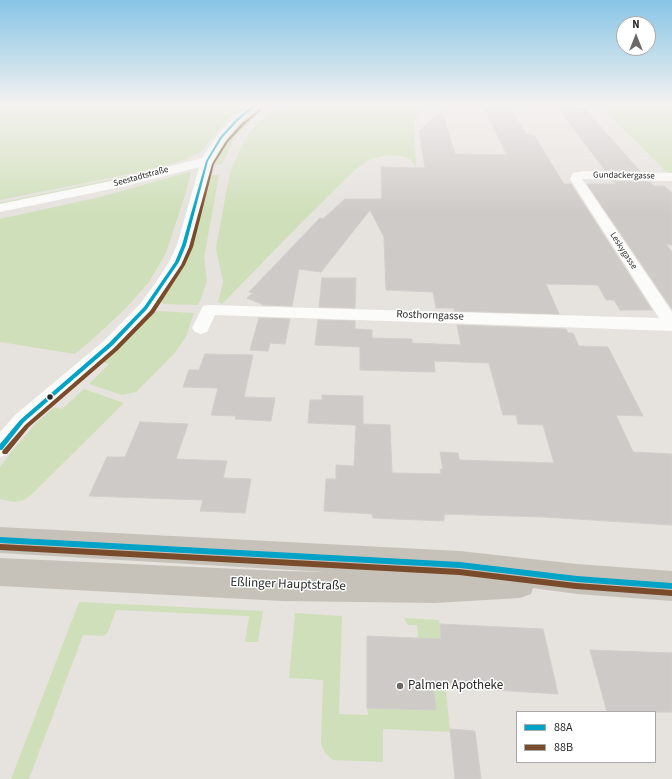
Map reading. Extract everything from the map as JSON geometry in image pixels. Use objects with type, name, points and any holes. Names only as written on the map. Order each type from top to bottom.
[{"type":"main road","name":"Eßlinger Hauptstraße","points":[[0,540],[460,566],[577,579],[672,586]]},
{"type":"main road","name":"Eßlinger Hauptstraße","points":[[0,572],[282,586],[435,588],[577,579]]},
{"type":"street","points":[[0,448],[22,422],[111,344],[146,308],[177,262],[184,245],[207,161],[220,140]]},
{"type":"street","name":"Seestadtstraße","points":[[0,208],[126,182],[207,161]]},
{"type":"street","name":"Gundackergasse","points":[[577,176],[672,177]]},
{"type":"street","name":"Leskygasse","points":[[577,176],[576,179],[672,324]]},
{"type":"street","name":"Rosthorngasse","points":[[201,328],[209,310],[672,324]]},
{"type":"green space","points":[[0,140],[210,140],[201,152],[185,160],[144,171],[0,200]]},
{"type":"green space","points":[[225,140],[234,140],[222,164],[213,165],[220,148]]},
{"type":"green space","points":[[244,140],[415,140],[416,168],[413,162],[408,158],[387,155],[369,160],[356,169],[222,304],[218,302],[223,282],[216,248],[230,172]]},
{"type":"green space","points":[[635,140],[672,140],[672,173],[666,172]]},
{"type":"green space","points":[[189,172],[191,173],[186,192],[166,253],[149,282],[126,308],[94,338],[75,354],[0,342],[0,219],[100,197]]},
{"type":"green space","points":[[209,175],[219,175],[204,258],[207,281],[201,299],[198,305],[164,304],[161,302],[162,298],[175,280],[192,246]]},
{"type":"green space","points":[[127,176],[128,178],[0,205],[0,203]]},
{"type":"green space","points":[[151,312],[194,313],[186,337],[173,355],[136,392],[122,395],[89,384],[109,364],[103,362]]},
{"type":"green space","points":[[84,389],[124,403],[32,494],[24,500],[14,502],[0,499],[0,467],[12,451],[37,422],[55,407],[62,409]]},
{"type":"green space","points":[[79,602],[263,611],[258,642],[245,642],[249,616],[116,610],[108,632],[103,636],[83,635],[29,779],[11,779]]},
{"type":"green space","points":[[295,613],[342,616],[339,714],[368,715],[367,708],[436,710],[430,639],[418,638],[417,625],[408,625],[404,618],[439,620],[450,732],[383,729],[383,762],[333,760],[325,753],[321,744],[323,680],[289,678]]},
{"type":"building","points":[[421,140],[451,140],[455,154],[507,155],[500,140],[537,140],[564,184],[571,184],[652,310],[620,310],[614,300],[606,300],[598,285],[546,284],[559,314],[454,311],[454,308],[436,308],[433,292],[386,290],[384,237],[370,210],[321,272],[299,269],[292,306],[262,305],[247,298],[253,293],[249,292],[320,218],[323,219],[345,199],[382,199],[381,167],[425,168]]},
{"type":"building","points":[[582,140],[613,140],[640,171],[605,170]]},
{"type":"building","points":[[613,181],[650,182],[654,186],[664,186],[672,193],[672,245],[666,244],[672,252],[672,309],[587,184],[616,184]]},
{"type":"building","points":[[322,278],[356,278],[355,308],[319,307]]},
{"type":"building","points":[[259,318],[290,319],[285,344],[270,343],[268,351],[250,350]]},
{"type":"building","points":[[318,320],[355,321],[355,329],[372,330],[372,338],[412,339],[412,343],[461,345],[457,325],[566,329],[568,333],[573,333],[579,346],[608,347],[643,416],[616,415],[633,452],[672,454],[672,525],[544,517],[444,514],[444,521],[373,518],[372,514],[324,511],[326,479],[336,479],[336,465],[354,466],[356,425],[308,423],[310,400],[322,400],[322,395],[363,396],[363,424],[390,425],[392,473],[441,474],[440,469],[443,470],[440,452],[458,453],[459,460],[554,463],[543,425],[518,424],[516,415],[503,415],[489,363],[434,361],[435,372],[360,370],[360,347],[315,345]]},
{"type":"building","points":[[205,354],[253,355],[244,397],[275,398],[271,421],[235,419],[236,416],[211,415],[218,388],[183,387],[189,370],[199,370]]},
{"type":"building","points":[[140,422],[188,424],[176,459],[227,461],[223,478],[251,479],[245,513],[200,511],[203,500],[89,496],[107,457],[125,457]]},
{"type":"building","points":[[440,624],[543,629],[558,694],[480,689],[479,685],[433,682],[436,710],[367,708],[367,636],[441,639]]},
{"type":"building","points":[[590,650],[672,653],[672,712],[607,711]]},
{"type":"building","points":[[450,729],[475,731],[481,779],[455,779]]},
{"type":"transit line","name":"88A","points":[[0,448],[22,421],[111,344],[146,308],[177,262],[184,245],[207,161],[220,140]]},
{"type":"transit line","name":"88B","points":[[5,452],[27,426],[116,349],[152,312],[183,265],[191,247],[213,164],[228,140]]},
{"type":"transit line","name":"88A","points":[[0,540],[460,565],[577,579],[672,586]]},
{"type":"transit line","name":"88B","points":[[0,547],[459,572],[576,586],[671,593]]},
{"type":"place","name":"Palmen Apotheke","points":[[400,686]]}]
